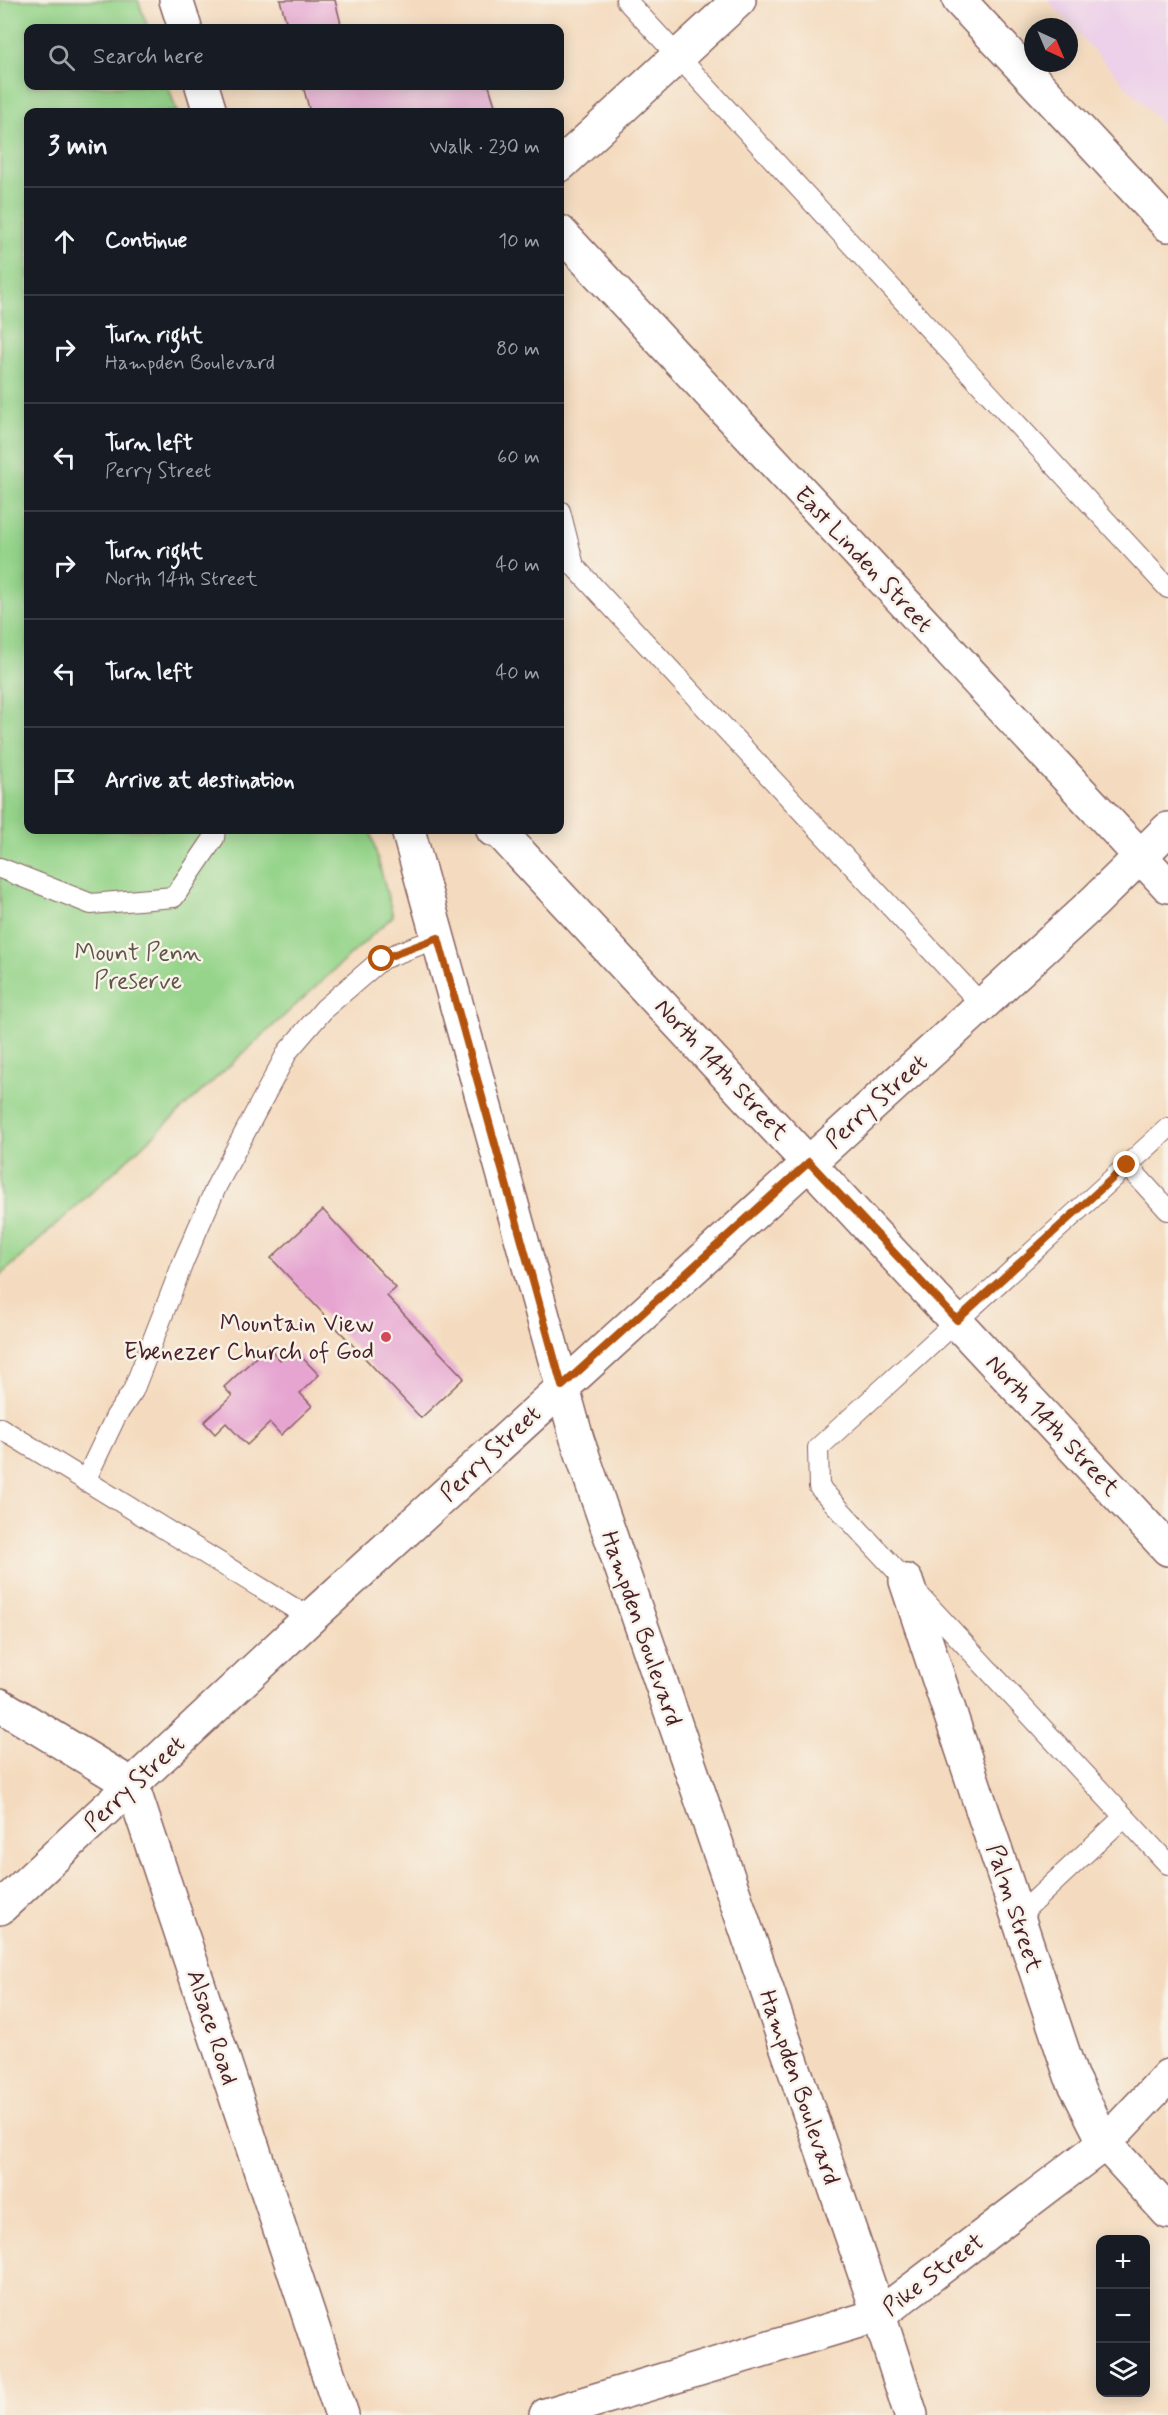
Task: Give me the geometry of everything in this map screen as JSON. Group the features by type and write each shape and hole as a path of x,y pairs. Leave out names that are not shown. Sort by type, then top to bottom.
{"street":[{"path":"176,0 184,24"},
{"path":"564,161 739,0"},
{"path":"958,0 1168,225"},
{"path":"203,90 209,108"},
{"name":"East Linden Street","path":"564,236 1168,886"},
{"name":"Perry Street","path":"0,1908 562,1386 1095,901 1168,829"},
{"name":"Hampden Boulevard","path":"409,834 577,1439 879,2315 911,2415"},
{"name":"North 14th Street","path":"502,834 1168,1549"},
{"name":"Palm Street","path":"906,1581 1071,2076 1105,2143 1168,2212"},
{"path":"0,1705 132,1785"},
{"name":"Alsace Road","path":"132,1785 342,2415"},
{"name":"Pike Street","path":"546,2415 879,2315 1105,2143 1168,2076"}],"lane":[{"path":"626,0 1168,588"},
{"path":"564,527 574,566 982,1005"},
{"path":"0,868 90,904 174,897 214,834"},
{"path":"85,1481 116,1416 133,1391 184,1260 217,1185 288,1051 325,1008 382,959 438,938"},
{"path":"1168,1128 818,1448 819,1487 1168,1864"},
{"path":"1127,1165 1168,1210"},
{"path":"0,1428 310,1618"},
{"path":"1018,1916 1124,1817"}],"shaded area":[{"path":"1047,0 1168,0 1168,131 1078,34 1078,18 1064,18"}],"green space":[{"name":"Mount Penn Preserve","path":"0,0 138,0 147,24 24,24 24,90 169,90 176,108 24,108 24,834 371,834 393,916 0,1276"}],"building":[{"path":"280,0 335,0 341,24 287,24"},
{"path":"304,90 490,90 496,108 309,108"},
{"name":"Mountain View Ebenezer Church of God","path":"323,1210 396,1288 387,1296 464,1378 421,1418 271,1258"},
{"path":"268,1346 280,1360 293,1348 319,1375 300,1393 312,1406 281,1435 270,1423 247,1445 226,1423 215,1434 204,1422 232,1396 224,1387"}],"place":[{"name":"Mountain View Ebenezer Church of God","path":"386,1337"}],"route":[{"path":"382,959 438,938 562,1386 809,1162 957,1320 1127,1165"}]}
